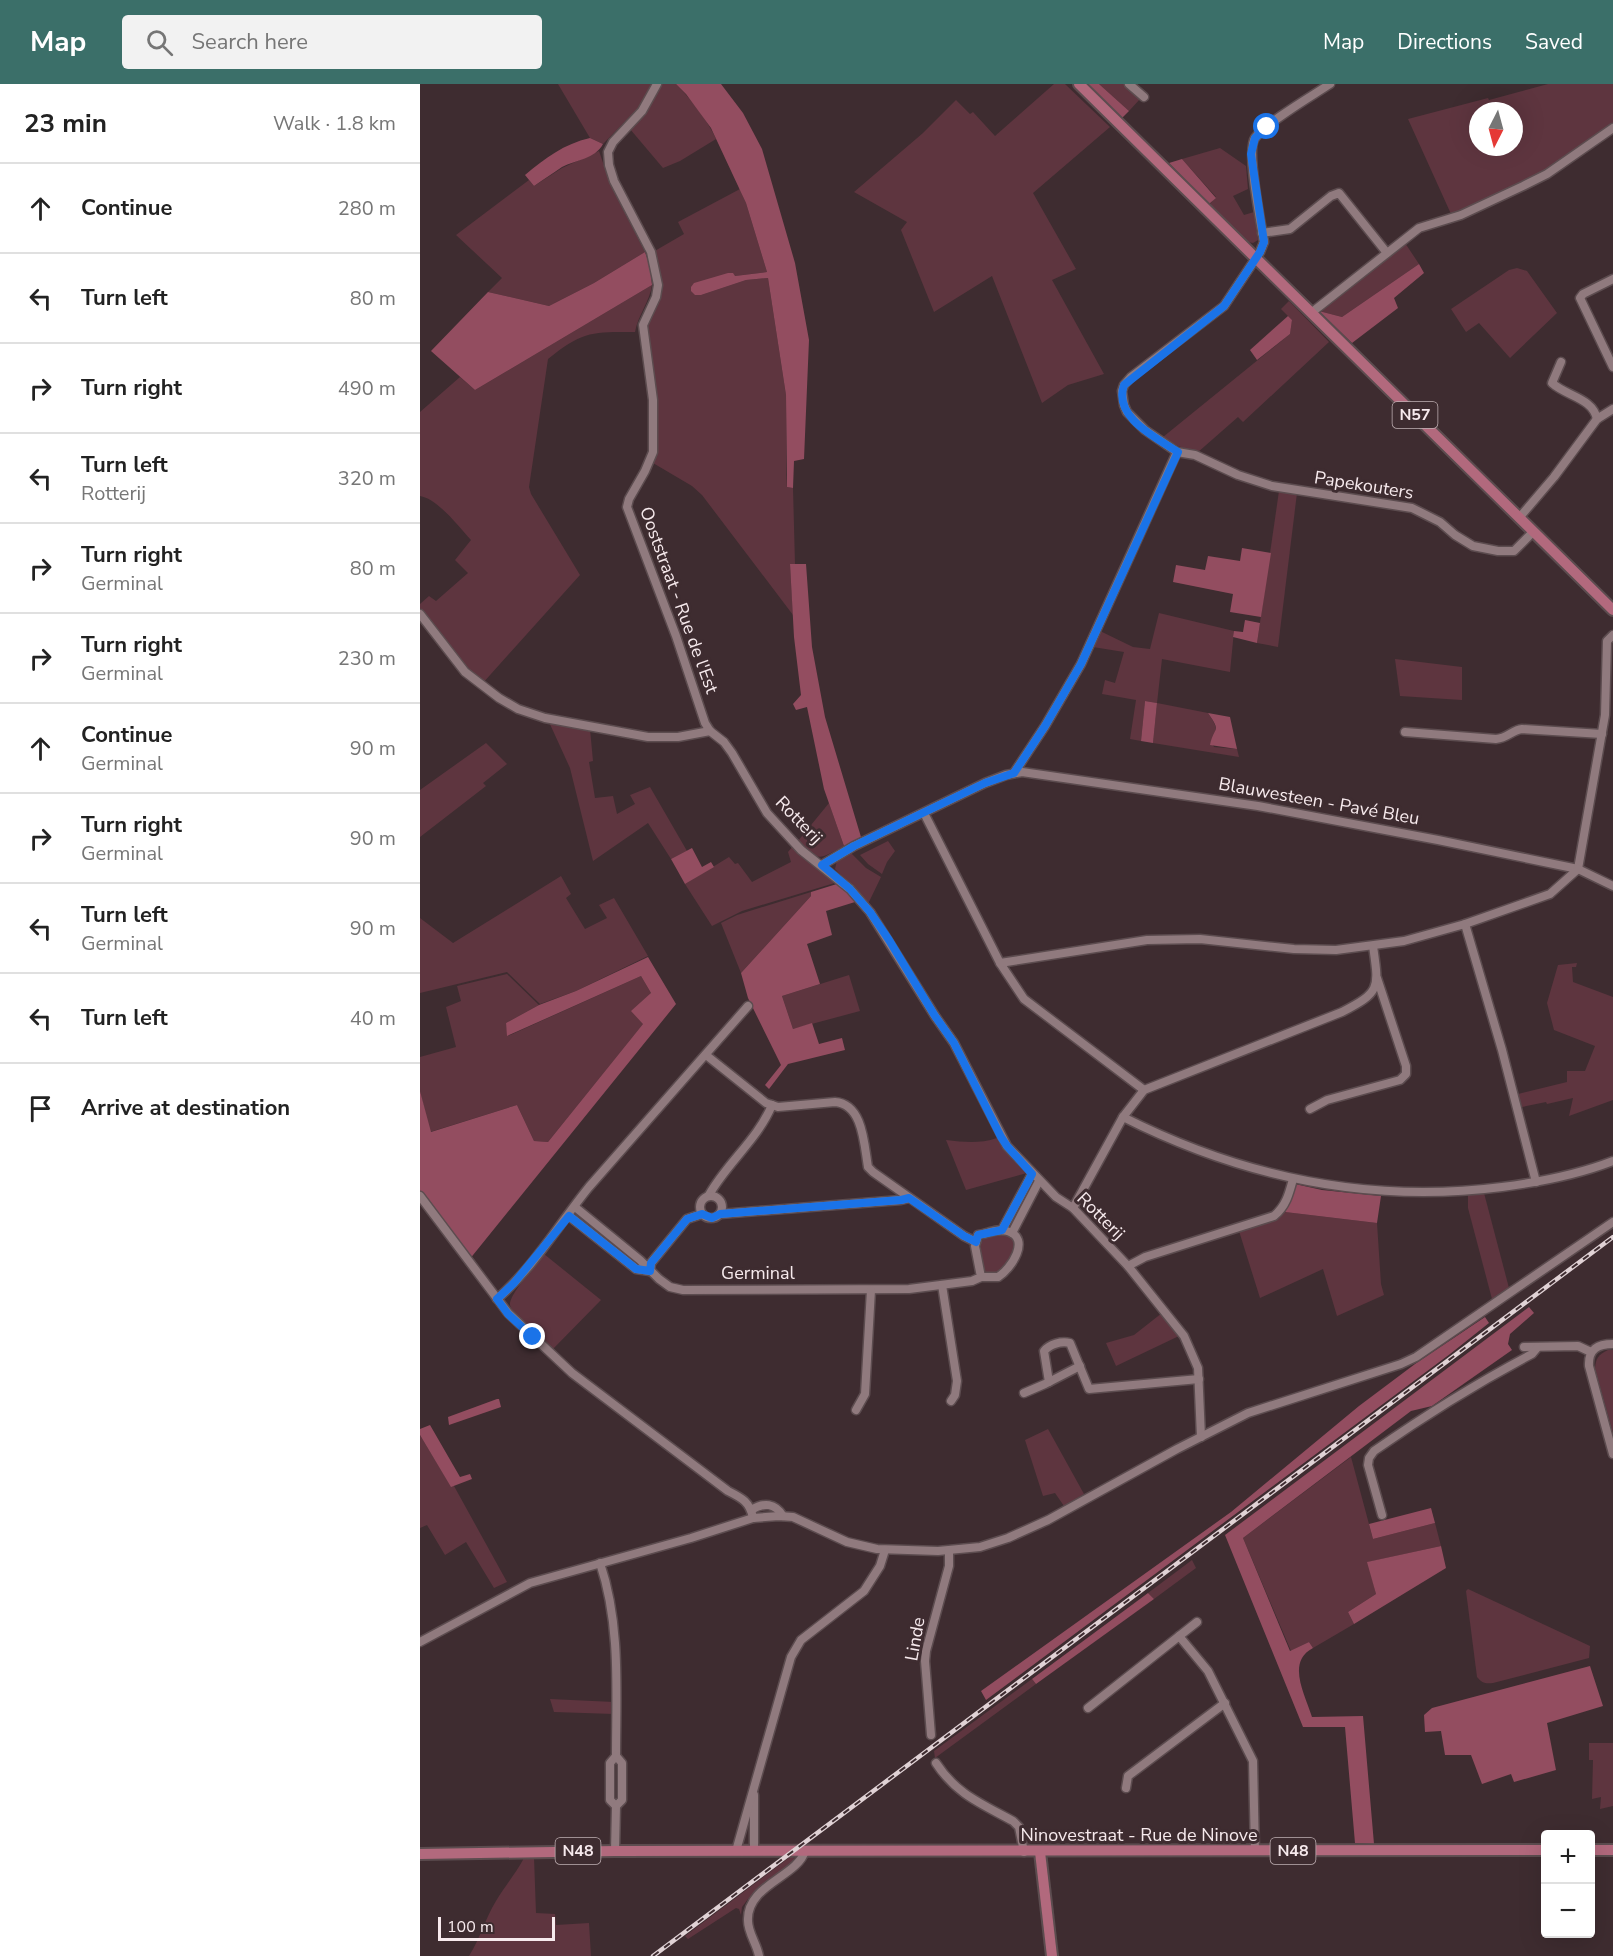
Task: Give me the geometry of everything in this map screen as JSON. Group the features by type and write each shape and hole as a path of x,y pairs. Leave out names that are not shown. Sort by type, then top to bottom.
{"main road":[{"name":"N57","path":"1078,84 1613,610"},
{"name":"Ninovestraat - Rue de Ninove","path":"805,1851 1541,1850"},
{"path":"1595,1850 1613,1850"},
{"name":"N48","path":"420,1854 805,1851"},
{"path":"1040,1852 1052,1956"}],"street":[{"name":"Ooststraat - Rue de l'Est","path":"657,84 642,111 613,142 608,152 614,182 651,252 658,285 656,297 643,325 653,400 653,452 627,507 676,636 705,723 710,731"},
{"path":"1129,84 1144,98"},
{"path":"822,865 854,846 985,783 1014,773 1045,726 1081,664 1178,452 1145,430 1132,418 1121,395 1124,385 1224,306 1256,259 1264,242 1251,154 1255,138 1267,127 1330,84"},
{"path":"1311,313 1419,228 1454,217 1547,174 1613,128"},
{"path":"1262,233 1290,228 1331,196 1339,193 1387,253"},
{"path":"1612,362 1581,305 1580,298 1583,294 1613,279"},
{"path":"1562,362 1552,383 1590,405 1597,419"},
{"path":"1519,518 1554,477 1597,419 1613,409"},
{"name":"Papekouters","path":"1178,452 1195,455 1238,475 1272,486 1412,508 1440,522 1473,546 1498,551 1514,551 1533,532"},
{"path":"420,614 465,672 499,698 518,709 545,718 648,737 678,737 710,731"},
{"path":"1000,963 1147,940 1200,939 1336,950 1373,946 1404,941 1465,924 1550,894 1578,869 1605,715 1607,641 1613,635"},
{"path":"1405,732 1496,739 1506,738 1518,729 1602,734"},
{"name":"Rotterij","path":"710,731 724,742 732,753 767,813 801,850 850,889 870,912 954,1043 1007,1146 1056,1197 1073,1208 1128,1266 1185,1336 1196,1360 1201,1437"},
{"name":"Blauwesteen - Pavé Bleu","path":"1014,773 1049,775 1258,806 1462,844 1578,869 1613,886"},
{"path":"924,813 1000,963 1024,999 1144,1090"},
{"path":"1465,924 1502,1050 1536,1182"},
{"path":"1310,1109 1327,1100 1400,1080 1406,1074 1406,1066 1377,978 1373,946"},
{"path":"1073,1208 1123,1117 1144,1090 1342,1012 1368,997 1375,988 1377,978"},
{"path":"497,1299 514,1283 569,1216 589,1187 748,1006"},
{"path":"706,1055 766,1103 778,1107 835,1102 848,1105 857,1116 868,1167 909,1198 976,1242"},
{"path":"702,1214 700,1204 702,1200 709,1196 718,1180 765,1122 772,1105"},
{"path":"1123,1117 1189,1148 1224,1160 1293,1179 1340,1187 1428,1193 1479,1190 1564,1177 1613,1161"},
{"path":"1002,1230 1032,1174"},
{"path":"1128,1266 1145,1257 1274,1216 1281,1211 1288,1199 1293,1179"},
{"path":"981,1277 976,1257 978,1235 1002,1230 1012,1233 1039,1181"},
{"path":"420,1196 508,1314 572,1373 728,1491 746,1500 752,1514"},
{"path":"709,1196 721,1201 720,1214"},
{"path":"650,1271 651,1263 687,1219 702,1214 712,1218 720,1214 909,1198"},
{"name":"Germinal","path":"575,1207 670,1287 683,1290 909,1289 972,1281 981,1277 998,1277 1015,1260 1018,1253 1017,1242 1012,1233"},
{"name":"Germinal","path":"569,1216 636,1269 650,1271"},
{"path":"420,1642 524,1586 752,1514 801,1520 847,1542 885,1550 949,1551 980,1547 1028,1530 1259,1408 1381,1371 1412,1359 1613,1222"},
{"path":"942,1285 957,1381 955,1395 951,1401"},
{"path":"856,1410 864,1394 871,1290"},
{"path":"1049,1382 1044,1356 1048,1347 1065,1342 1070,1343 1089,1389 1198,1379"},
{"path":"1613,1344 1600,1346 1588,1356 1588,1366 1613,1454"},
{"path":"1524,1347 1578,1346 1591,1352"},
{"path":"1382,1515 1368,1465 1369,1458 1374,1452 1433,1410 1532,1354 1537,1348"},
{"path":"1024,1393 1080,1366"},
{"path":"752,1514 759,1505 767,1504 780,1510 783,1516"},
{"path":"736,1851 791,1657 801,1640 864,1591 880,1566 885,1550"},
{"name":"Linde","path":"931,1736 926,1651 949,1566 949,1551"},
{"path":"600,1563 614,1629 616,1756 610,1763 610,1800 616,1806 615,1851"},
{"path":"1088,1708 1197,1622"},
{"path":"1179,1636 1208,1671 1253,1761 1255,1851"},
{"path":"1126,1788 1128,1776 1225,1703"},
{"path":"936,1763 946,1779 964,1794 1013,1821 1019,1827 1023,1852"},
{"path":"754,1792 754,1851"},
{"path":"741,1830 753,1830"},
{"path":"759,1956 748,1923 749,1908 758,1895 801,1860 805,1851"}],"shaded area":[{"path":"558,84 651,84 640,106 603,144 590,138"},
{"path":"660,84 676,84 698,110 716,139 680,161 663,168 630,129"},
{"path":"676,84 721,84 743,113 762,149 795,263 809,340 804,459 794,461 793,488 787,487 786,395 768,278 746,280 701,295 695,295 691,291 694,283 728,273 733,273 735,276 767,272 746,203 711,128"},
{"path":"1054,84 1065,84 1110,127 1033,193 1076,269 1052,280 1104,374 1068,385 1042,403 992,276 934,312 901,230 907,222 854,192 923,133 956,100 970,114 973,112 995,136"},
{"path":"1087,84 1099,84 1129,111 1122,118"},
{"path":"1099,84 1124,84 1140,99 1129,111"},
{"path":"1548,84 1613,84 1613,125 1555,167 1458,215 1451,214 1408,119 1469,103 1469,156 1523,156 1523,102 1473,102 1488,98 1489,100"},
{"path":"590,138 603,144 590,156 562,167 534,186 525,175 555,152"},
{"path":"1220,148 1246,166 1248,189 1233,196 1244,215 1254,212 1258,240 1253,243 1248,242 1210,204 1216,197 1182,159"},
{"path":"599,151 611,186 645,252 594,283 549,306 488,292 502,278 456,235 529,180 534,186 562,168"},
{"path":"1182,159 1216,198 1209,204 1169,163"},
{"path":"740,189 767,272 735,276 701,295 746,280 768,278 786,395 787,487 793,488 795,564 790,565 793,615 702,495 692,486 653,463 656,453 646,336 649,317 659,297 653,252 684,234 678,222"},
{"path":"1405,243 1419,264 1342,317 1319,311"},
{"path":"645,252 650,266 652,285 475,390 431,351 488,292 549,306 594,283"},
{"path":"1419,264 1424,273 1394,298 1398,308 1352,343 1319,311 1342,317"},
{"path":"1517,268 1527,271 1557,313 1510,358 1479,323 1466,332 1451,309 1509,270"},
{"path":"652,285 635,332 588,335 570,343 548,359 529,487 580,575 482,684 460,665 420,608 420,604 429,596 436,601 468,573 455,560 471,540 441,508 420,496 420,412 460,377 475,390"},
{"path":"1289,301 1329,342 1243,422 1238,417 1197,453 1163,437 1290,334 1292,320 1281,309"},
{"path":"1288,316 1292,320 1290,334 1257,360 1250,350"},
{"path":"1279,491 1297,493 1278,647 1257,643"},
{"path":"1242,548 1271,553 1261,617 1230,612 1233,594 1173,582 1176,565 1205,570 1208,556 1240,561"},
{"path":"790,564 806,564 812,647 825,717 861,837 844,846 824,789 807,707 796,710 793,704 801,695 794,637"},
{"path":"1159,613 1234,631 1230,672 1162,659 1157,703 1145,701 1141,741 1130,739 1136,700 1102,694 1105,680 1115,683 1124,652 1093,647 1100,631 1133,647 1150,649"},
{"path":"1245,620 1260,623 1257,643 1233,637 1234,631 1243,632"},
{"path":"1395,659 1462,667 1462,700 1400,696"},
{"path":"1145,701 1157,703 1153,743 1141,741"},
{"path":"1157,703 1208,713 1216,727 1211,741 1214,747 1237,749 1239,757 1153,743"},
{"path":"1208,713 1230,717 1237,749 1210,745 1216,727"},
{"path":"549,722 590,729 593,761 589,762 595,798 613,796 617,814 635,804 630,795 650,787 687,851 671,859 648,823 593,861 570,768"},
{"path":"486,743 507,764 483,783 486,786 420,837 420,790"},
{"path":"829,803 844,846 819,857 810,853 798,841"},
{"path":"888,841 895,851 882,874 860,855"},
{"path":"793,846 838,882 742,911 712,926 685,884 729,857 735,864 738,863 752,882 791,862 788,852"},
{"path":"692,848 702,867 711,862 714,867 685,884 671,859"},
{"path":"851,853 866,868 881,877 868,904 835,869 837,860"},
{"path":"561,876 571,894 566,898 585,929 607,918 599,905 614,898 648,956 576,991 540,1004 507,972 420,993 420,918 453,943"},
{"path":"840,883 855,902 826,911 832,935 807,944 820,984 782,996 793,1029 812,1023 819,1044 842,1038 845,1050 788,1064 769,1089 765,1085 781,1065 748,998 741,973 811,896 811,892"},
{"path":"811,892 811,896 741,973 721,923 737,915"},
{"path":"648,957 676,1004 469,1260 450,1230 420,1191 420,1091 431,1132 517,1105 534,1141 548,1142 643,1024 631,1011 651,993 641,976 507,1036 506,1023 539,1005 576,991"},
{"path":"1577,963 1576,967 1572,967 1573,982 1613,997 1613,1100 1569,1116 1573,1098 1522,1107 1518,1094 1567,1082 1567,1071 1585,1071 1595,1046 1554,1030 1547,1003 1558,965"},
{"path":"507,974 539,1005 506,1023 508,1036 641,976 651,993 644,1023 548,1142 534,1141 517,1105 430,1132 420,1091 420,1057 456,1047 446,1007 461,1001 457,986"},
{"path":"849,975 860,1011 793,1029 782,996"},
{"path":"997,1138 1013,1160 1027,1173 966,1190 946,1140 978,1142"},
{"path":"1295,1184 1322,1190 1381,1196 1377,1223 1285,1212"},
{"path":"1484,1193 1509,1288 1492,1299 1468,1208 1468,1195"},
{"path":"1285,1212 1377,1223 1381,1284 1384,1295 1337,1316 1323,1269 1260,1298 1239,1231 1279,1218"},
{"path":"1003,1233 1013,1239 1011,1258 999,1271 986,1272 983,1268 980,1243 985,1237"},
{"path":"544,1254 601,1300 552,1350 522,1322 510,1305 518,1287"},
{"path":"1529,1307 1534,1313 1510,1334 1508,1344 1512,1350 1432,1406 1411,1411 1243,1538 1290,1651 1309,1642 1313,1648 1300,1661 1299,1670 1302,1689 1312,1717 1363,1716 1374,1844 1355,1843 1345,1727 1303,1727 1225,1535"},
{"path":"1162,1313 1179,1336 1116,1366 1106,1343 1134,1335"},
{"path":"1485,1317 1489,1323 1450,1354 986,1700 981,1691 1231,1512 1359,1406 1415,1364"},
{"path":"1608,1350 1613,1350 1613,1433 1595,1368 1598,1357"},
{"path":"497,1399 501,1407 449,1425 448,1417"},
{"path":"430,1425 460,1477 470,1474 472,1479 451,1487 420,1435 420,1429"},
{"path":"1048,1429 1084,1494 1064,1506 1055,1493 1043,1496 1025,1440"},
{"path":"420,1435 451,1486 454,1486 507,1582 494,1588 466,1542 445,1555 427,1525 420,1528"},
{"path":"1351,1457 1373,1539 1435,1523 1441,1546 1368,1562 1376,1594 1348,1612 1354,1624 1313,1648 1309,1642 1291,1651 1243,1538"},
{"path":"1431,1508 1435,1523 1373,1539 1369,1524"},
{"path":"1441,1546 1446,1568 1354,1624 1348,1612 1376,1594 1367,1562"},
{"path":"1192,1560 1196,1568 1154,1599 1148,1593"},
{"path":"1468,1589 1590,1646 1589,1658 1493,1683 1482,1682 1477,1677 1466,1591"},
{"path":"1148,1593 1154,1599 1036,1684 1032,1679"},
{"path":"1590,1666 1603,1706 1547,1723 1556,1770 1514,1782 1511,1774 1482,1784 1471,1755 1445,1755 1441,1731 1425,1732 1424,1715 1432,1708"},
{"path":"1032,1679 1036,1684 935,1758 934,1751"},
{"path":"550,1699 614,1702 614,1714 554,1712"},
{"path":"1589,1743 1613,1743 1613,1806 1600,1809 1601,1797 1592,1799 1593,1760 1589,1760"},
{"path":"791,1856 795,1859 748,1899 742,1907 741,1915 739,1909 736,1908 688,1939 685,1936"},
{"path":"534,1857 536,1913 555,1914 556,1925 589,1923 591,1956 469,1956 499,1895 524,1858"}],"railway":[{"path":"653,1956 1613,1237"}],"route":[{"path":"533,1337 508,1314 497,1299 514,1283 569,1216 636,1269 650,1271 651,1263 687,1219 702,1214 712,1218 720,1214 828,1207 909,1198 976,1242 978,1235 1002,1230 1032,1174 1001,1137 954,1043 870,912 850,889 822,865 854,846 985,783 1014,773 1045,726 1081,664 1178,452 1145,430 1127,412 1121,395 1124,385 1131,377 1224,306 1260,252 1264,242 1251,154 1255,138 1267,127"}]}
